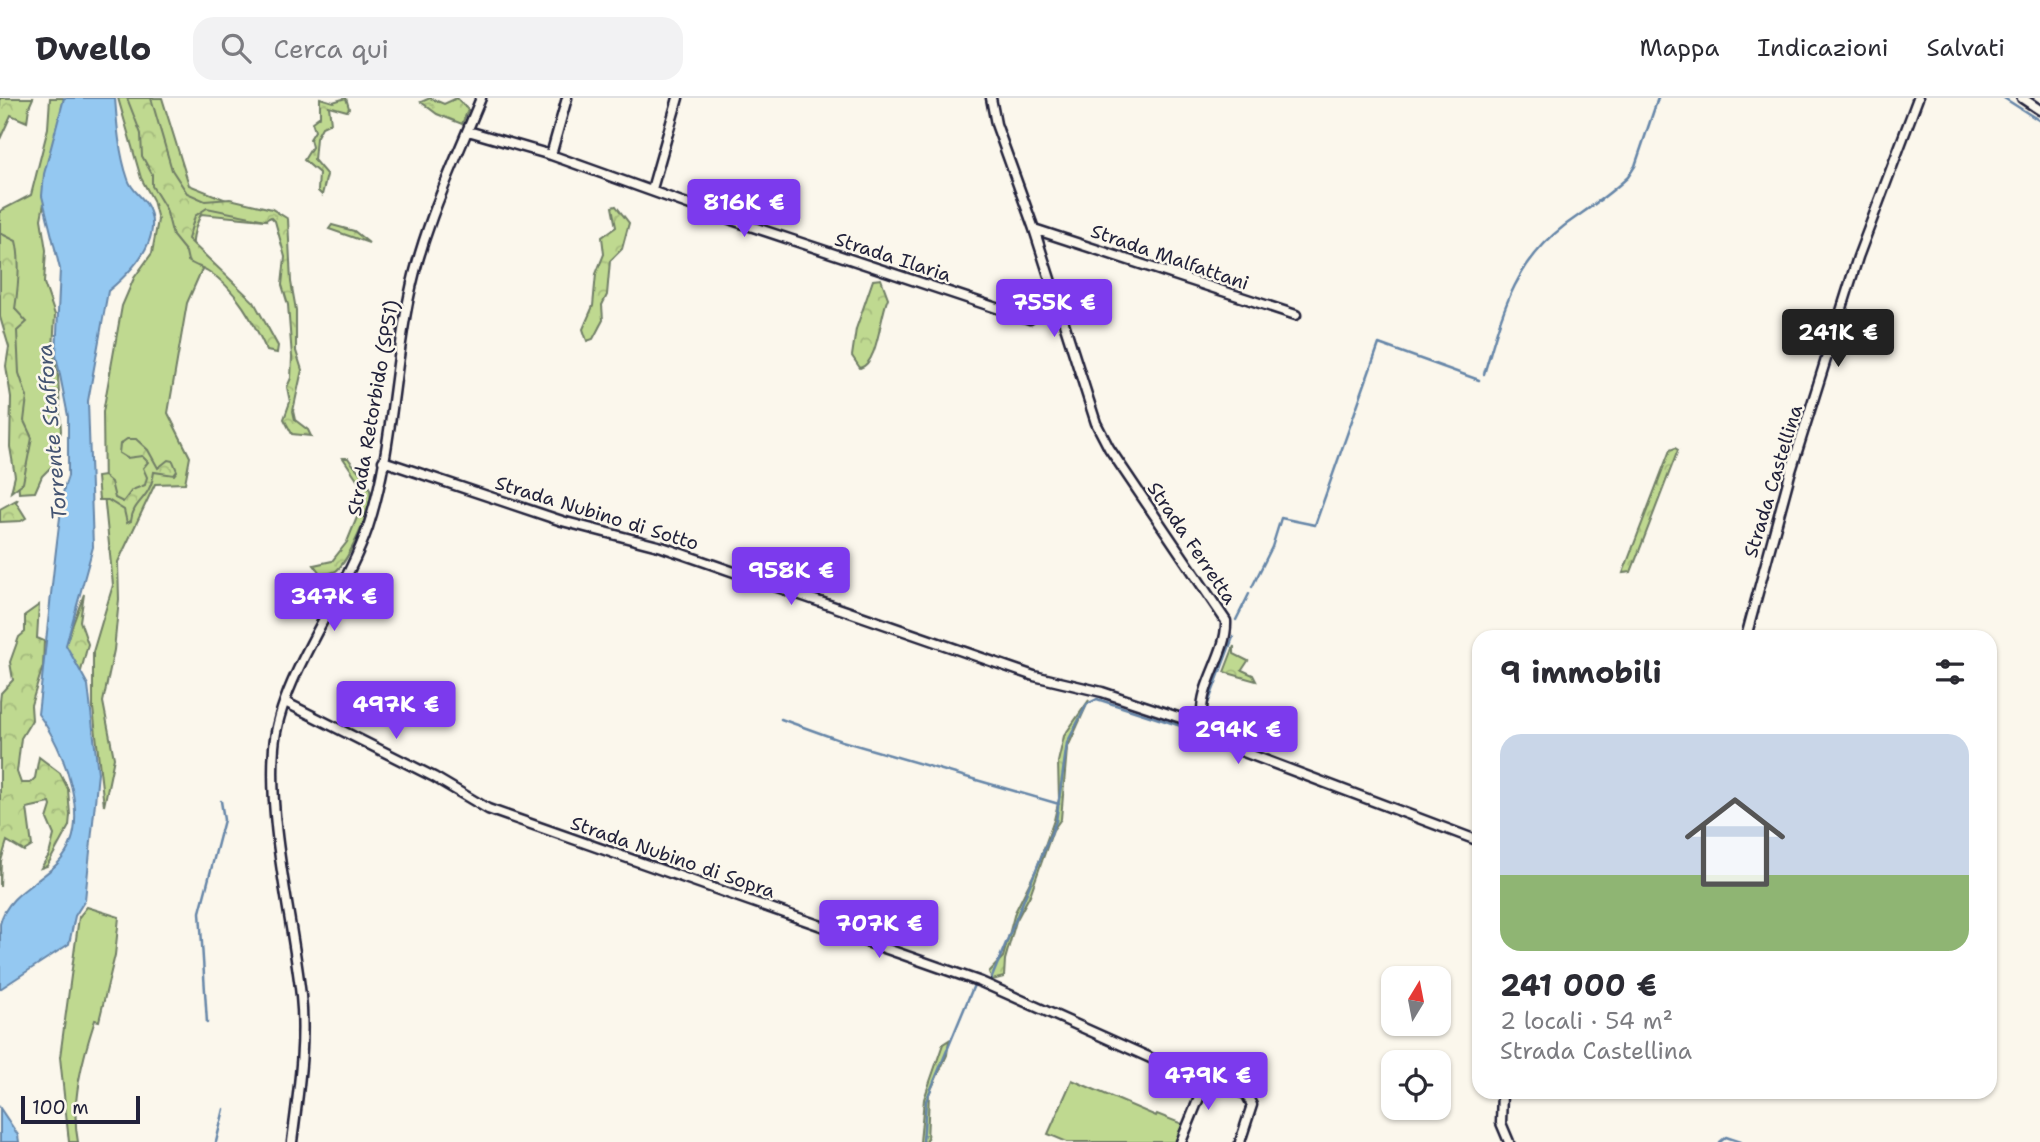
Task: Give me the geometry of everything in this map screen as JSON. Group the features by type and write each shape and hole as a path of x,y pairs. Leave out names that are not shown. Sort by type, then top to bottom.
{"street":[{"name":"Strada Retorbido (SP51)","path":"292,1142 302,1044 301,998 273,771 276,735 285,702 367,529 383,461 401,336 420,248 481,98"},
{"path":"551,155 567,98"},
{"path":"652,189 678,98"},
{"name":"Strada Ferretta","path":"991,98 996,124 1034,229 1096,423 1109,448 1226,621 1227,636 1201,702 1201,720"},
{"name":"Strada Castellina","path":"1748,630 1790,474 1857,257 1918,98"},
{"path":"2022,98 2040,110"},
{"name":"Strada Ilaria","path":"468,131 551,155 652,189 732,220 1030,319"},
{"name":"Strada Malfattani","path":"1034,229 1296,315"},
{"name":"Strada Nubino di Sotto","path":"383,461 562,521 662,547 1034,676 1102,692 1193,722 1201,720"},
{"name":"Strada Nubino di Sopra","path":"285,702 423,771 488,809 944,968 1202,1080 1246,1094 1252,1100 1240,1142"},
{"path":"1201,720 1206,732 1217,742 1472,838"},
{"path":"1181,1142 1203,1088 1202,1080"},
{"path":"1502,1099 1501,1123 1509,1142"}],"green space":[{"path":"0,98 33,98 27,122 11,115 0,139"},
{"path":"50,98 64,98 41,219 46,250 44,283 55,315 53,349 58,376 61,431 53,465 42,476 35,492 19,493 9,324 0,316 0,211 31,195 48,128"},
{"path":"118,98 162,98 189,185 254,211 265,220 201,214 195,229 193,248 202,269 187,303 168,413 190,457 185,483 155,484 118,562 119,599 114,650 103,702 114,758 104,806 93,708 93,652 113,585 104,494 103,412 122,306 134,278 152,253 158,220 153,200 141,178"},
{"path":"127,98 151,98 172,170 187,193 205,201 230,199 272,209 288,219 291,282 296,310 296,351 302,370 293,411 295,420 308,430 311,436 292,434 284,419 290,402 287,387 291,378 292,357 288,305 282,285 285,257 275,221 271,217 265,220 207,208 195,216 188,239 254,302 278,346 277,353 267,351 236,296 218,278 188,261 186,252 173,236 166,209 152,186 152,174 142,156 141,134"},
{"path":"320,98 333,102 346,98 349,108 347,111 329,106 331,123 322,127 316,138 314,160 327,175 322,195 318,191 319,173 304,160 312,147 310,139 315,131 312,122 320,116"},
{"path":"430,98 444,104 457,98 468,110 462,124 437,114 421,102"},
{"path":"616,206 629,223 622,249 610,261 607,295 602,305 603,320 593,339 587,341 583,329 593,306 596,274 604,254 602,237 616,227 612,207"},
{"path":"332,225 354,231 369,243 329,229"},
{"path":"0,233 16,241 18,249 15,309 27,322 17,331 19,373 27,397 24,421 32,438 23,483 11,492 15,476 10,447 11,397 6,366 9,347 0,317"},
{"path":"881,279 888,298 875,349 866,365 860,368 852,356 856,329 873,280"},
{"path":"127,439 136,439 148,450 158,468 168,460 173,461 177,471 174,475 154,472 149,489 132,514 131,521 127,523 124,510 108,500 99,500 97,477 104,476 111,482 115,498 123,502 132,490 145,485 147,477 143,468 148,462 142,456 127,458 119,453 120,444"},
{"path":"1670,450 1678,450 1631,572 1623,573"},
{"path":"343,458 348,458 368,485 368,508 359,533 341,566 328,574 320,573 314,565 332,561 347,542 362,505 361,485"},
{"path":"18,499 16,502 26,518 21,521 0,522 0,509"},
{"path":"84,594 80,621 88,644 80,675 63,651"},
{"path":"39,605 37,638 44,641 43,666 31,705 32,720 21,738 17,772 21,783 30,783 35,778 39,757 60,773 68,789 69,826 47,866 41,868 49,855 54,835 47,819 51,806 50,803 27,808 32,846 24,851 7,841 1,861 0,887 1,693 13,680 10,662 19,637 25,632 25,615"},
{"path":"1234,646 1234,654 1248,661 1242,670 1253,675 1256,681 1224,672"},
{"path":"1089,700 1067,749 1061,819 1053,830 1030,895 1016,921 1005,960 1004,977 992,980 989,972 1003,957 1015,912 1036,870 1054,820 1059,799 1058,762 1064,736"},
{"path":"87,907 119,917 115,955 99,1021 95,1020 79,1080 76,1112 78,1142 69,1142 60,1057 79,917"},
{"path":"949,1040 947,1055 929,1094 927,1142 920,1142 924,1099 943,1044"},
{"path":"1072,1080 1156,1116 1157,1114 1185,1125 1179,1142 1067,1142 1048,1134"}],"water":[{"path":"64,98 115,98 125,169 129,183 147,205 152,230 143,253 108,291 88,401 93,547 66,645 88,685 98,773 85,900 75,916 69,944 0,989 0,924 4,914 16,897 58,863 69,847 74,829 75,809 66,766 38,714 60,516 68,476 68,416 56,355 60,269 42,196 44,174"},
{"path":"0,1108 18,1135 19,1142 0,1142"}],"waterway":[{"path":"1484,374 1511,293 1521,275 1546,241 1628,177 1635,166 1658,98"},
{"path":"2004,98 2040,121"},
{"path":"1252,587 1272,547 1281,518 1315,525 1379,344 1479,380"},
{"path":"1236,620 1249,594"},
{"path":"1206,718 1207,706 1233,637"},
{"path":"990,982 1056,821 1067,743 1087,704 1097,699 1184,727 1198,728"},
{"path":"781,719 842,741 1059,804"},
{"path":"207,1023 200,912 224,820 221,801"},
{"path":"923,1142 926,1101 974,985"},
{"path":"216,1142 224,1109"},
{"path":"1720,1142 1726,1137 1741,1142"}],"water label":[{"name":"Torrente Staffora","path":"52,432"}]}
